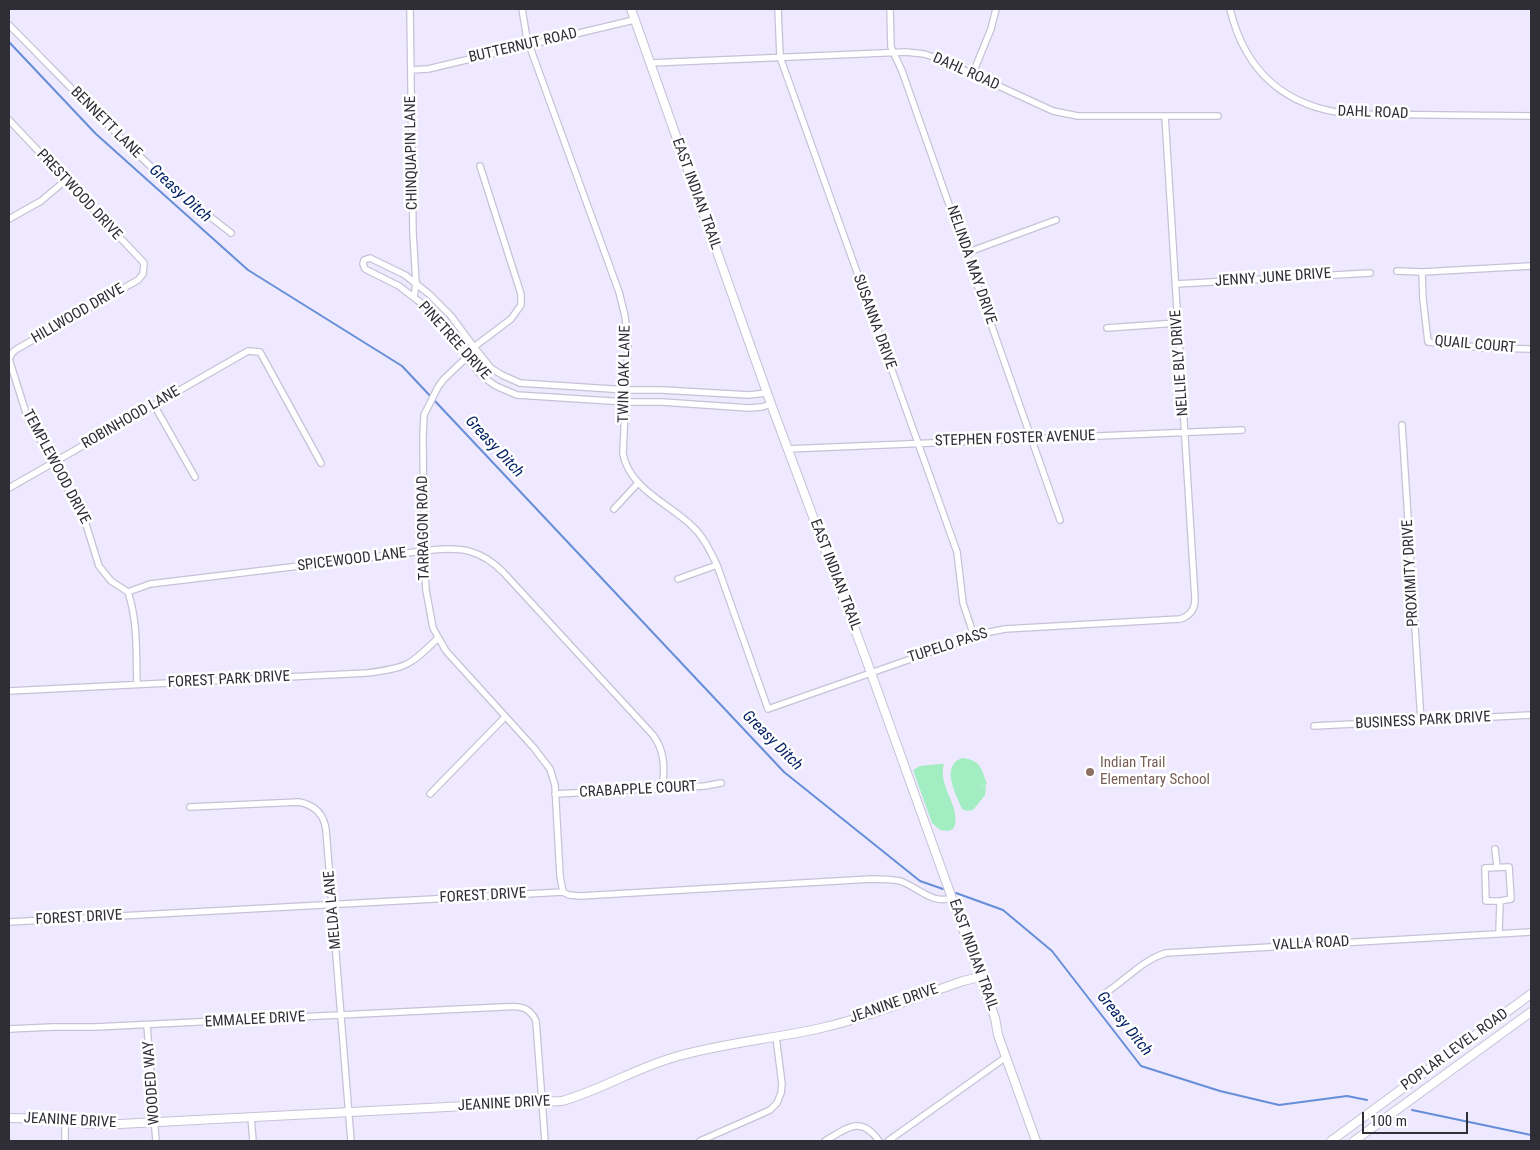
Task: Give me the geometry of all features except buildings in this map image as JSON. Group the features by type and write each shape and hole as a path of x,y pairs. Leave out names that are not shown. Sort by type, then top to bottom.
{"main road":[{"name":"EAST INDIAN TRAIL","path":"631,9 787,449 871,672 995,1018 998,1035 1036,1141"},
{"name":"JEANINE DRIVE","path":"9,1118 90,1124 562,1100 578,1096 641,1068 677,1056 840,1023 962,981 980,977"},
{"name":"POPLAR LEVEL ROAD","path":"1331,1141 1531,994"},
{"name":"POPLAR LEVEL ROAD","path":"1354,1141 1531,1012"}],"street":[{"name":"CHINQUAPIN LANE","path":"410,9 413,233 416,283 414,297"},
{"name":"TWIN OAK LANE","path":"522,9 530,44 619,292 628,335 627,402 623,454 627,468 638,483 692,526 709,549 717,565 768,709"},
{"name":"SUSANNA DRIVE","path":"778,9 780,57 956,552 963,603 974,636"},
{"name":"NELINDA MAY DRIVE","path":"890,9 891,43 894,53 902,71 1060,520"},
{"path":"972,74 991,30 996,9"},
{"name":"DAHL ROAD","path":"1230,9 1242,44 1260,70 1281,91 1295,100 1322,110 1351,114 1531,116"},
{"name":"BUTTERNUT ROAD","path":"411,70 428,69 634,20"},
{"name":"BENNETT LANE","path":"9,26 151,167 231,234"},
{"name":"DAHL ROAD","path":"650,63 906,52 924,54 940,59 1038,105 1062,114 1078,116 1218,116"},
{"name":"NELLIE BLY DRIVE","path":"1165,116 1195,600 1193,610"},
{"name":"PRESTWOOD DRIVE","path":"9,120 144,263 144,271"},
{"name":"TARRAGON ROAD","path":"480,166 521,294 521,305 511,319 474,347 438,387 424,415 424,552 428,603 432,628 446,651 547,764 552,773 560,876 563,892"},
{"path":"9,219 41,201 66,180"},
{"path":"966,253 1056,220"},
{"name":"PINETREE DRIVE","path":"767,393 750,396 520,383 491,368 441,305 416,283 380,262 370,258 364,260 363,264 366,269 399,286 427,308 442,324 466,358 483,377 496,386 517,395 749,408 771,404"},
{"path":"1398,271 1422,272 1531,266"},
{"name":"HILLWOOD DRIVE","path":"11,356 17,349 138,280 142,277 144,271"},
{"name":"QUAIL COURT","path":"1422,272 1428,342 1486,348 1531,349"},
{"name":"JENNY JUNE DRIVE","path":"1176,284 1370,273"},
{"path":"1107,328 1178,323"},
{"name":"ROBINHOOD LANE","path":"9,488 248,351 260,352 321,463"},
{"name":"TEMPLEWOOD DRIVE","path":"11,356 10,361 27,416 84,518 102,571 110,581 128,592"},
{"path":"154,405 195,477"},
{"name":"PROXIMITY DRIVE","path":"1402,425 1421,721"},
{"name":"STEPHEN FOSTER AVENUE","path":"787,449 1242,430"},
{"path":"614,509 638,483"},
{"name":"SPICEWOOD LANE","path":"128,592 150,584 452,548 468,550 490,560 503,572 653,735 663,755 662,788"},
{"path":"678,579 717,565"},
{"path":"128,592 134,609 137,684"},
{"name":"TUPELO PASS","path":"768,709 974,636 1005,629 1180,619 1186,617 1193,610"},
{"name":"FOREST PARK DRIVE","path":"9,691 367,673 390,670 411,663 438,638"},
{"name":"BUSINESS PARK DRIVE","path":"1314,726 1531,715"},
{"path":"430,794 505,717"},
{"name":"CRABAPPLE COURT","path":"555,794 705,786 721,783"},
{"name":"MELDA LANE","path":"190,807 299,802 313,806 322,817 325,824 351,1141"},
{"path":"1495,849 1497,867"},
{"path":"1497,867 1510,867 1511,899 1486,902 1485,868 1497,867"},
{"name":"FOREST DRIVE","path":"9,922 563,892 569,895 580,896 887,879 902,882 935,899 945,900 952,898"},
{"path":"1499,933 1500,901"},
{"name":"VALLA ROAD","path":"1104,994 1134,971 1157,956 1166,953 1531,932"},
{"name":"EMMALEE DRIVE","path":"9,1029 148,1025 524,1007 531,1012 536,1021 546,1141"},
{"name":"WOODED WAY","path":"148,1025 156,1141"},
{"path":"700,1141 770,1110 777,1103 782,1084 776,1037"},
{"path":"888,1141 1006,1057"},
{"path":"251,1117 253,1141"},
{"path":"65,1121 65,1141"},
{"path":"825,1141 856,1125 870,1130 879,1141"}],"green space":[{"path":"962,758 977,763 987,784 977,788 986,785 985,795 973,810 967,811 962,809 951,774 955,762"},
{"path":"944,764 944,780 953,804 956,820 954,828 949,831 940,830 932,823 913,770 920,766"}],"waterway":[{"name":"Greasy Ditch","path":"9,42 96,134 248,270 402,366 784,772 920,881 943,889"},
{"name":"Greasy Ditch","path":"956,893 1003,910 1052,951 1141,1066 1220,1091 1279,1105 1347,1096 1367,1100"},
{"name":"Greasy Ditch","path":"1412,1110 1531,1135"}],"place":[{"name":"Indian Trail Elementary School","path":"1090,772"}]}
